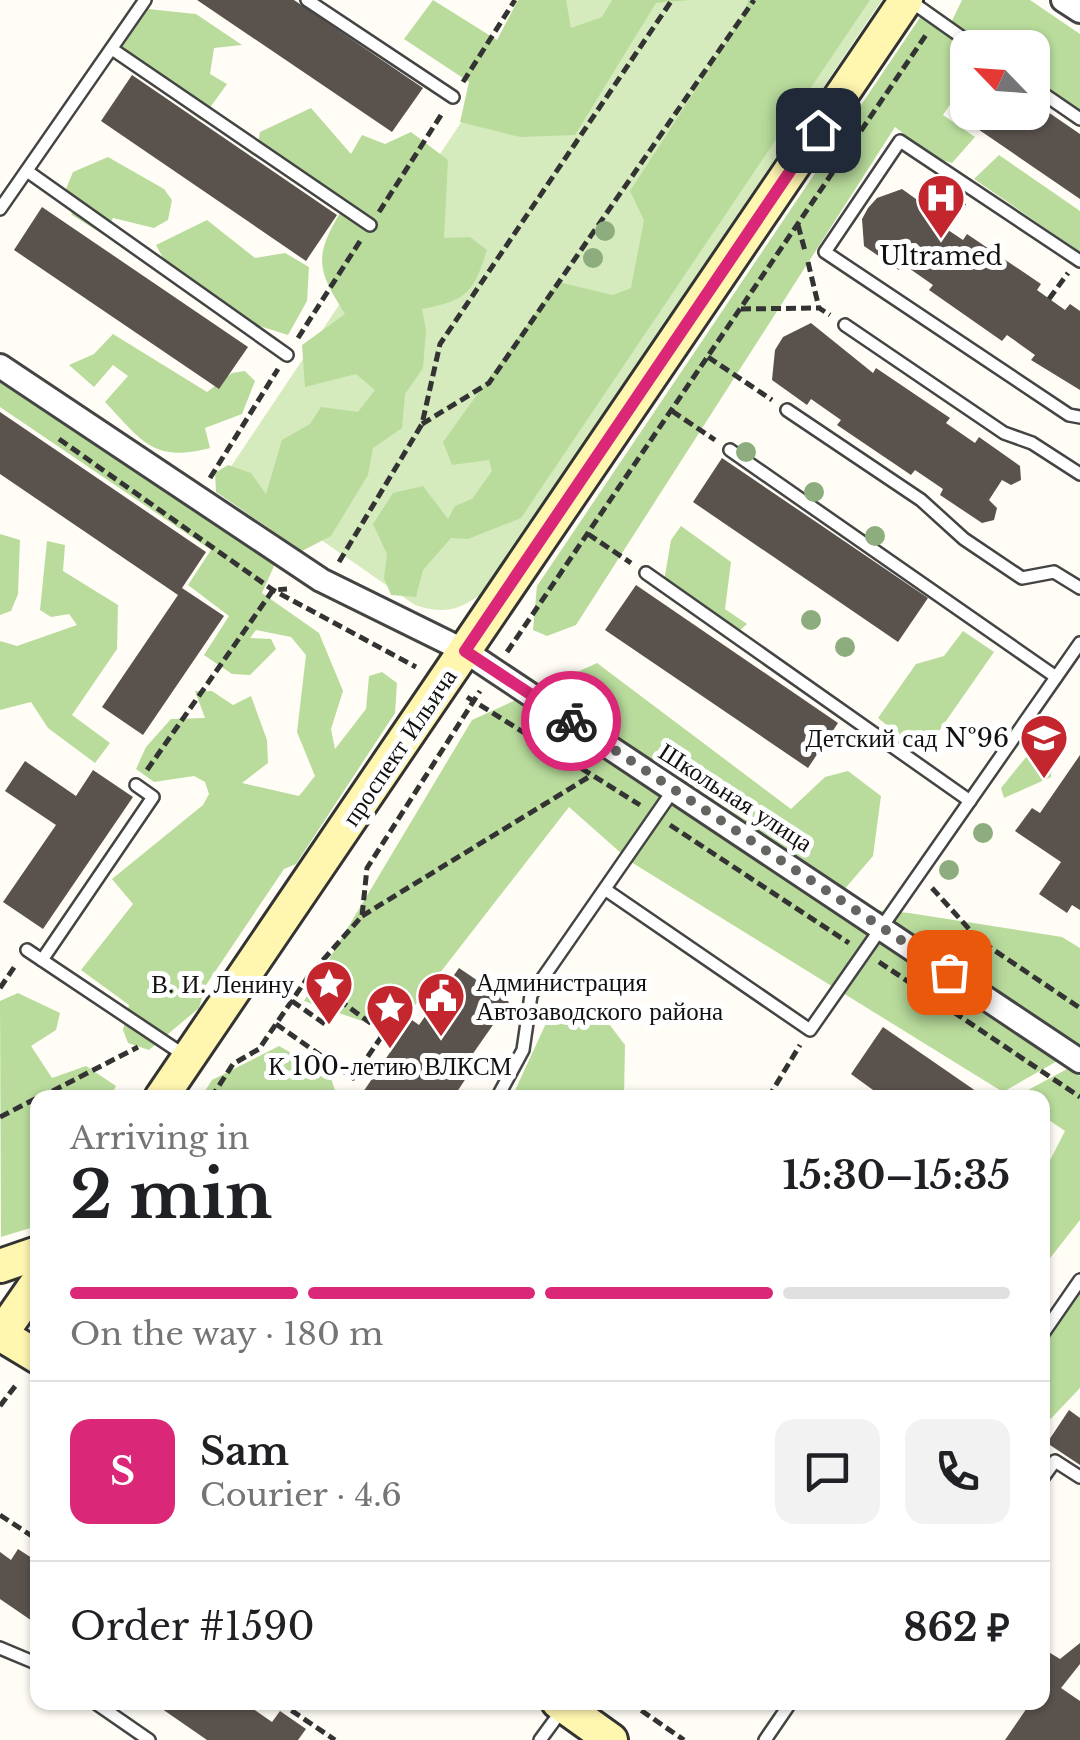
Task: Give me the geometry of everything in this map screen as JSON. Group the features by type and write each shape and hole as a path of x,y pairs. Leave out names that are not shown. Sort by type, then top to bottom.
{"street":[{"name":"проспект Ильича","path":"166,1090 908,0"},
{"path":"1064,0 1080,11"},
{"name":"Школьная улица","path":"0,366 196,500 322,580 465,651 1080,1061"},
{"path":"0,1266 30,1256"},
{"path":"30,1292 0,1335 30,1352"},
{"path":"569,1710 611,1740"}],"lane":[{"path":"0,209 144,0"},
{"path":"307,0 452,97"},
{"path":"908,0 951,30"},
{"path":"112,48 370,225"},
{"path":"1050,98 1080,119"},
{"path":"1078,260 900,141 825,252 1069,415 1080,418"},
{"path":"27,171 287,355"},
{"path":"841,322 1004,433 1032,443 1080,474"},
{"path":"782,407 921,500 964,539 1022,578 1054,572 1080,588"},
{"path":"730,450 1056,677"},
{"path":"646,573 970,801"},
{"path":"606,890 810,1030 1080,644"},
{"path":"42,960 153,797 136,785"},
{"path":"501,1090 524,1050 530,995 674,789"},
{"path":"26,950 188,1057"},
{"path":"1050,1323 1080,1280"},
{"path":"1050,1466 1054,1460 1080,1477"},
{"path":"0,1648 30,1661"},
{"path":"106,1710 149,1740"},
{"path":"540,1740 558,1710"},
{"path":"765,1740 786,1710"}],"path":[{"path":"196,500 515,0"},
{"path":"332,573 422,424 440,344 672,0"},
{"path":"422,424 489,382 754,0"},
{"path":"505,654 936,20"},
{"path":"947,229 973,190"},
{"path":"1050,299 1078,260"},
{"path":"740,309 819,308 841,322"},
{"path":"708,357 782,407"},
{"path":"672,411 730,450"},
{"path":"48,431 273,590 428,673"},
{"path":"588,534 646,573"},
{"path":"136,785 273,590 291,588"},
{"path":"362,916 367,868 482,687"},
{"path":"460,692 655,815 1080,1098"},
{"path":"216,1090 233,1064 259,1049 308,978 362,916 592,774"},
{"path":"922,869 938,899 979,940 1080,1008"},
{"path":"0,988 26,950"},
{"path":"276,1024 353,1078 364,1063 384,1033 308,978"},
{"path":"292,1001 329,1028"},
{"path":"773,1090 810,1030"},
{"path":"54,1090 156,1038"},
{"path":"0,1117 30,1102"},
{"path":"0,1406 16,1386"},
{"path":"0,1514 30,1535"},
{"path":"291,1710 335,1740"},
{"path":"641,1710 684,1740"}],"green space":[{"path":"433,0 497,40 518,0 566,0 571,28 602,17 612,0 689,0 656,3 575,135 520,137 460,122 469,82 404,39"},
{"path":"543,0 882,0 483,593 451,609 434,610 415,605 226,474"},
{"path":"748,0 870,0 521,518 468,539 451,538 423,570 416,597 391,595 384,578 387,554 373,524 393,493 423,486 448,519 455,506 472,499 492,471 489,460 452,465 443,442 558,282 613,295 631,288 644,220 630,191 745,13"},
{"path":"962,0 1030,0 1080,34 1080,126 1050,105 1050,30 950,30 950,105 943,115 950,120 950,130 965,130 975,137 952,163 934,158 895,127 576,625 547,636 533,630 537,586 921,16 947,31"},
{"path":"148,9 196,14 242,45 214,48 210,74 227,84 201,120 113,57"},
{"path":"311,108 351,154 362,135 385,144 411,132 448,160 444,238 470,237 487,250 466,293 422,309 426,330 423,368 405,394 402,428 373,448 368,475 331,536 302,551 216,492 215,473 228,465 251,473 266,494 282,440 310,424 321,407 358,412 375,390 356,374 305,387 302,345 345,314 322,264 326,242 340,213 256,153 260,132"},
{"path":"999,155 1080,211 1080,252 974,179"},
{"path":"108,157 164,189 172,200 168,220 154,228 113,218 104,235 72,215 66,189 73,172"},
{"path":"207,220 255,258 285,253 309,267 307,301 288,335 216,312 178,286 156,245"},
{"path":"113,334 207,392 232,373 245,371 255,381 242,414 205,428 210,448 175,453 150,445 105,402 128,376 113,365 94,387 69,365 94,354"},
{"path":"0,368 279,555 262,593 319,633 343,691 331,729 335,749 366,709 369,676 382,672 397,683 395,713 296,864 284,869 206,985 199,1008 149,1050 128,1043 123,1030 129,1005 81,970 133,904 112,879 203,805 209,794 205,782 194,776 154,782 136,769 146,747 171,719 205,718 195,691 212,691 233,705 251,696 267,740 268,763 242,783 299,796 315,776 297,732 306,655 291,637 256,630 250,638 271,639 276,649 250,675 232,674 204,655 229,616 188,585 211,550 0,407"},
{"path":"681,526 731,562 725,609 747,624 731,638 662,593 671,540"},
{"path":"0,534 20,540 18,594 11,611 0,615"},
{"path":"47,541 65,545 63,571 118,605 117,649 72,715 110,743 95,763 48,728 31,702 0,710 0,641 17,646 77,625 69,614 51,617 40,610"},
{"path":"963,631 994,652 923,754 878,718 916,664 944,656"},
{"path":"597,663 791,809 825,777 848,771 881,796 873,856 830,906 909,913 1062,937 1080,948 1080,1048 1006,1090 1000,1090 631,862 569,807 394,1032 304,1001 472,720"},
{"path":"1036,745 1052,755 1051,777 1004,798 1001,788"},
{"path":"18,993 60,1013 56,1030 31,1046 52,1078 86,1066 116,1086 114,1090 30,1090 30,1228 1,1237 0,1001"},
{"path":"548,1019 609,1024 625,1045 624,1090 515,1090"},
{"path":"279,1046 330,1075 335,1090 206,1090 212,1080"},
{"path":"1069,1068 1080,1076 1080,1220 1050,1258 1050,1160 1065,1131 1050,1121 1050,1090 1028,1090"},
{"path":"1080,1278 1080,1388 1050,1420 1050,1329"}],"building":[{"path":"197,0 294,0 423,88 392,132"},
{"path":"132,75 337,215 306,261 101,121"},
{"path":"1050,113 1080,134 1080,199 979,130 1050,130"},
{"path":"902,189 937,214 933,220 963,240 967,234 1041,284 1037,290 1065,310 1070,304 1080,311 1080,390 1031,360 1035,355 1007,335 1002,341 929,290 933,285 903,264 899,270 864,246 862,219 868,208 877,198"},
{"path":"42,207 248,347 219,389 14,250"},
{"path":"811,323 873,373 876,368 950,418 946,423 975,443 979,437 1020,466 1021,480 1011,485 1002,480 989,500 997,508 994,520 982,523 940,495 943,489 915,470 911,475 837,425 841,420 811,399 807,405 772,380 775,350 783,337"},
{"path":"0,412 206,552 182,588 224,616 143,735 102,707 178,595 0,474"},
{"path":"722,458 928,598 898,642 693,502"},
{"path":"636,585 838,723 808,768 605,630"},
{"path":"1080,755 1080,910 1072,905 1067,913 1039,894 1061,862 1015,831 1032,808 1040,813"},
{"path":"25,761 76,796 93,770 133,797 43,929 3,902 56,825 5,791"},
{"name":"Администрация Автозаводского района","path":"459,968 509,1002 465,1065 472,1069 458,1090 364,1090 412,1020 419,1025"},
{"path":"883,1027 974,1090 873,1090 851,1074"},
{"path":"1069,1410 1080,1418 1080,1465 1050,1445 1050,1438"},
{"path":"18,1549 30,1557 30,1620 0,1599 0,1552 11,1560"},
{"path":"1080,1643 1080,1664 1061,1688 1080,1701 1080,1740 1005,1740 1026,1710 1050,1710 1050,1653 1060,1659"},
{"path":"164,1710 255,1710 272,1722 280,1711 306,1729 298,1740 207,1740"}],"way so far":[{"path":"571,721 949,972"}],"place":[{"name":"Ultramed","path":"941,240"},
{"name":"Детский сад №96","path":"1044,780"},
{"name":"В. И. Ленину","path":"329,1026"},
{"name":"Администрация Автозаводского района","path":"441,1038"},
{"name":"К 100-летию ВЛКСМ","path":"390,1050"}],"route":[{"path":"571,721 465,651 818,130"}]}
